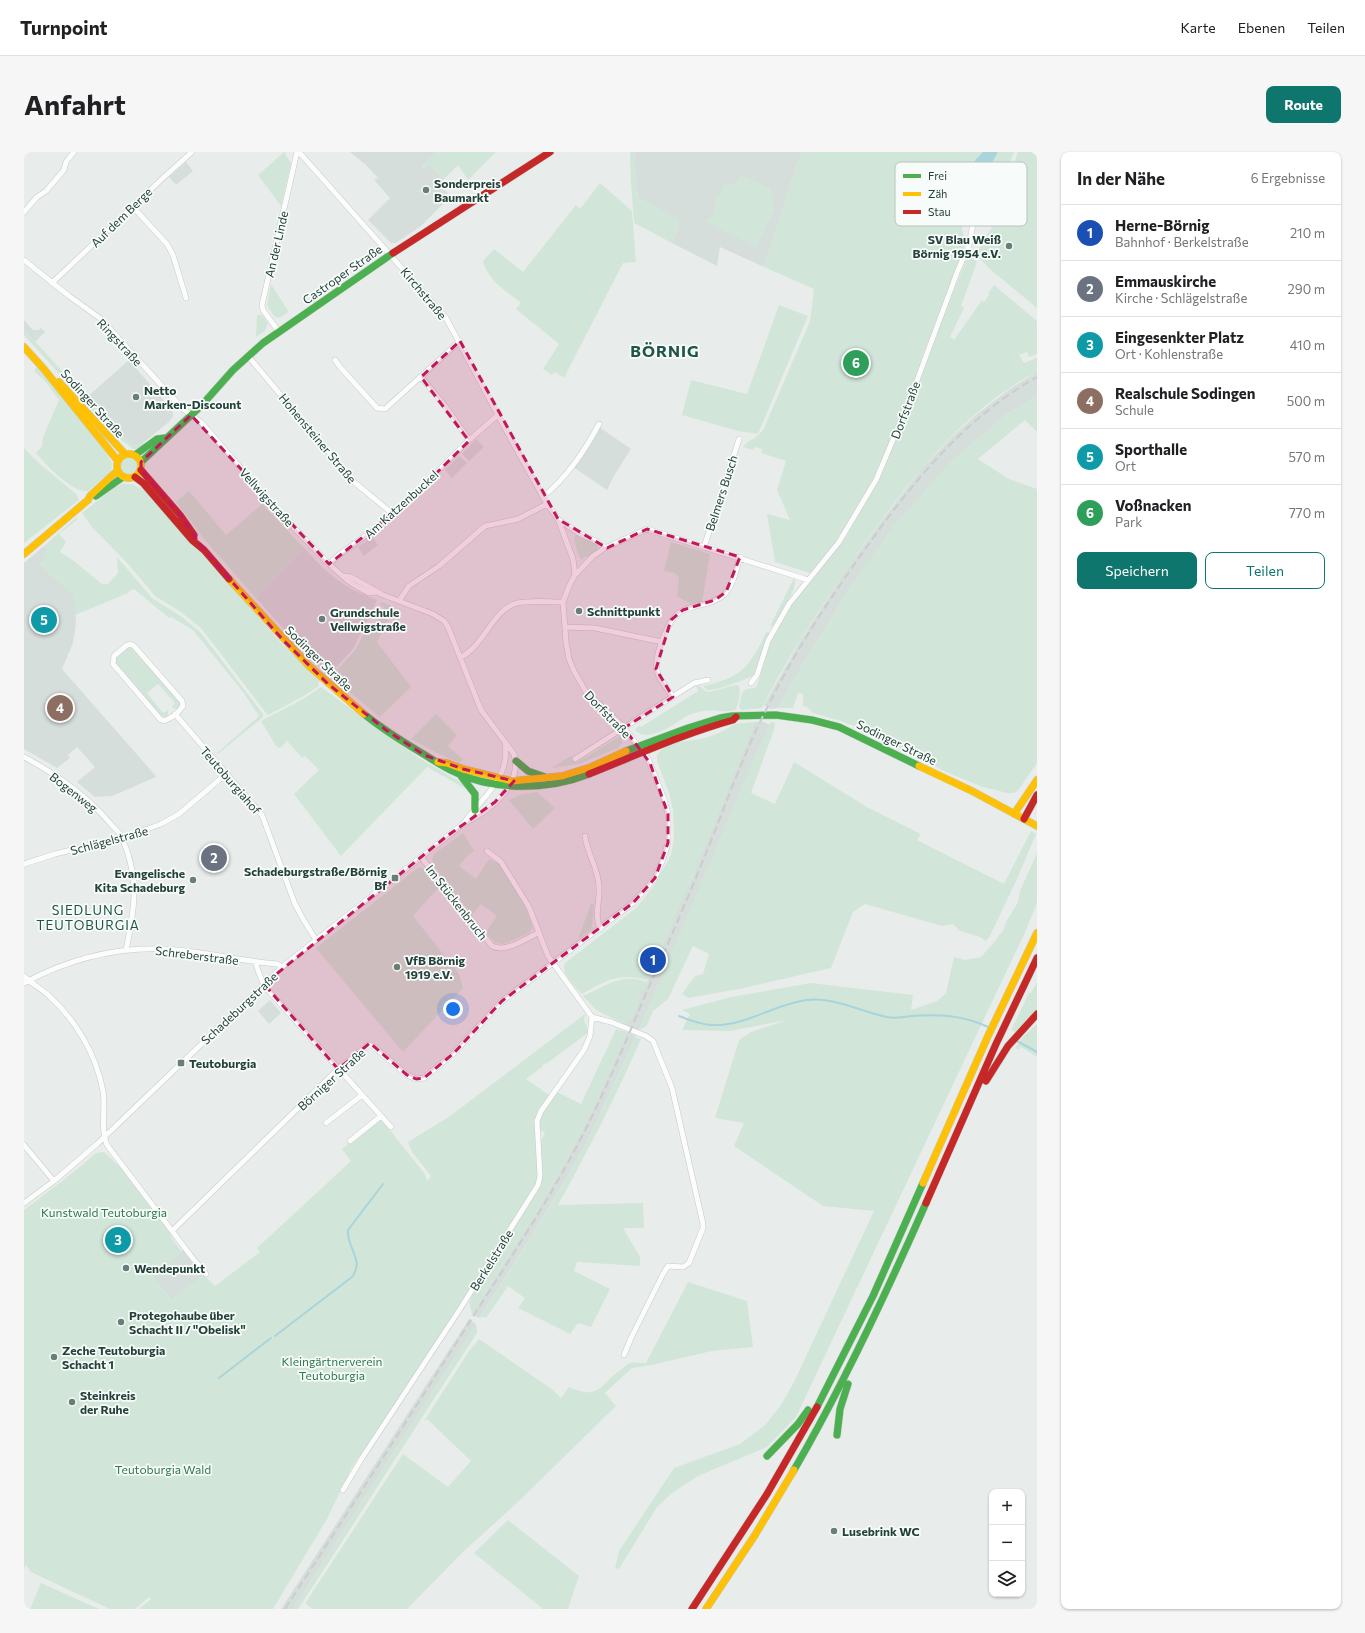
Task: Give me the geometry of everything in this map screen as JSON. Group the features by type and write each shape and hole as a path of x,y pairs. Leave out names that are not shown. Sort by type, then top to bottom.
{"main road":[{"name":"Castroper Straße","path":"141,466 165,438 191,415 248,356 279,332 390,255 550,152"},
{"name":"Sodinger Straße","path":"24,347 43,368 118,461"},
{"name":"Sodinger Straße","path":"43,368 52,374 125,454"},
{"name":"Castroper Straße","path":"134,455 157,439 165,438"},
{"path":"24,554 88,500 90,496 117,470 118,461 125,454 134,455 141,466 135,477 129,479 122,477 117,470"},
{"name":"Sodinger Straße","path":"141,466 180,515 204,550 283,640 325,681 386,730 444,768 460,775 511,783 542,785 570,781 701,723 732,716 776,715 812,720 839,727 972,791 1037,826"},
{"path":"88,500 92,499 122,477"},
{"name":"Sodinger Straße","path":"135,477 143,483 192,540 204,550"},
{"name":"Sodinger Straße","path":"511,783 574,774 640,749"},
{"path":"516,761 528,771 547,778"},
{"name":"Sodinger Straße","path":"437,762 447,763 498,781"},
{"path":"460,775 474,791 475,810"},
{"path":"1014,814 1037,780"},
{"path":"1024,819 1037,794"},
{"path":"692,1609 766,1496 797,1443 834,1374 894,1248 988,1034 1037,933"},
{"path":"706,1609 752,1540 809,1447 870,1326 998,1038 1037,958"},
{"path":"960,1125 972,1113 994,1066 1018,1034 1037,1014"},
{"path":"837,1435 838,1418 844,1392 865,1349 870,1326"},
{"path":"767,1456 798,1424 806,1414 819,1391 834,1374"}],"street":[{"path":"24,212 36,197 46,191 64,170 66,162 74,152"},
{"name":"Auf dem Berge","path":"52,283 132,206 192,152"},
{"name":"Kirchstraße","path":"298,152 443,313 460,341 498,415 547,504 558,519 573,559 575,575"},
{"name":"An der Linde","path":"279,332 263,310 262,305 298,152"},
{"path":"132,206 167,244 174,255 186,298"},
{"name":"Dorfstraße","path":"751,683 757,675 768,641 789,604 840,542 882,466 969,245 973,226"},
{"name":"Ringstraße","path":"24,260 52,283 101,319 165,391 191,415"},
{"path":"335,360 377,408 381,409 388,407 460,341"},
{"name":"Hohensteiner Straße","path":"248,356 354,482 369,496 393,514"},
{"path":"420,377 446,407 469,440"},
{"name":"Vellwigstraße","path":"191,415 202,423 276,509 329,564 348,581 366,592 377,592 433,614 444,621 461,657 481,710 505,744 511,748 516,761"},
{"name":"Am Katzenbuckel","path":"329,564 393,514 469,440 498,415"},
{"path":"543,496 550,492 566,475 599,424"},
{"name":"Belmers Busch","path":"704,547 739,439"},
{"path":"399,601 409,586 439,566 485,526 518,519 547,504"},
{"name":"Kirchstraße","path":"558,519 580,534 598,542 605,548"},
{"name":"Dorfstraße","path":"640,749 624,728 592,699 581,684 569,659 564,602 568,586 575,575 593,556 605,548 647,529 740,557 808,580"},
{"path":"673,697 657,673 657,663 662,642 671,620 678,613 715,600 726,592 733,581 740,557"},
{"path":"461,657 472,650 499,616 511,606 522,602 564,602"},
{"path":"565,627 595,628 662,642"},
{"path":"130,644 134,646 182,701 183,706 175,714 164,721 161,720 113,664 114,656 127,645 130,644"},
{"path":"575,759 694,683 708,680"},
{"name":"Teutoburgiahof","path":"175,714 262,816 295,904 302,919 316,940"},
{"path":"498,781 506,763 507,755 505,744"},
{"path":"553,964 633,902 655,878 664,859 668,843 668,814 664,798 650,763 640,749"},
{"name":"Bogenweg","path":"24,757 62,780 87,799 98,808 119,833 131,866 134,892 134,905 126,950"},
{"path":"511,783 516,761"},
{"name":"Schlägelstraße","path":"24,864 150,829 172,819 226,774"},
{"name":"Schadeburgstraße","path":"24,1203 54,1181 104,1138 282,968 463,824 498,781"},
{"name":"Schadeburgstraße","path":"463,824 470,821 495,802 511,783"},
{"path":"585,836 586,846 597,874 599,888 597,917 600,928"},
{"path":"487,851 501,862 529,907 548,956 592,1017 618,1025 646,1036 654,1041 672,1088 703,1228 689,1263 683,1267 668,1266 663,1274 624,1355"},
{"name":"Im Stückenbruch","path":"421,857 492,946 504,949 538,933"},
{"name":"Schreberstraße","path":"26,982 64,965 85,958 126,950 165,949 277,964 282,968"},
{"name":"Schreberstraße","path":"255,962 264,984 391,1127"},
{"name":"Börniger Straße","path":"172,1231 338,1069 368,1045 372,1045 407,1075 416,1079 424,1078 454,1054 502,1001 553,964"},
{"path":"24,976 26,982 48,994 66,1013 93,1056 100,1076 104,1097 104,1138 107,1146 206,1274"},
{"name":"Berkelstraße","path":"343,1490 362,1458 460,1310 538,1185 540,1176 537,1121 541,1111 588,1044 592,1017"},
{"path":"326,1123 362,1095"},
{"path":"350,1141 382,1116"},
{"path":"24,1145 54,1181"}],"highlighted area":[{"path":"460,341 558,519 607,548 647,529 740,557 726,592 715,600 683,610 671,620 656,669 673,697 624,728 650,763 668,814 668,843 655,878 633,903 502,1001 454,1053 424,1078 416,1079 407,1075 370,1043 338,1069 264,984 447,836 495,802 514,781 463,769 424,755 386,730 328,684 283,640 204,550 180,515 141,470 141,462 191,415 329,564 407,502 469,441 421,377"}],"shaded area":[{"path":"350,152 437,152 422,167 423,168 429,164 444,179 439,184 451,196 421,226 396,243 391,243 368,220 390,198 374,180 378,178 365,164"},
{"path":"636,152 802,152 764,267 720,247 717,266 672,243 679,226 638,197 634,160","holes":["735,185 756,246 713,219 717,198"]},
{"path":"186,162 193,171 176,185 169,177"},
{"path":"24,320 33,330 39,330 41,328 45,332 35,342 24,329"},
{"path":"129,360 173,412 173,416 170,421 143,443 138,445 129,442 86,398"},
{"path":"1037,372 1037,396 1006,415 951,462 852,585 778,708 770,709 764,705 799,643 846,570 920,471 952,437 976,415 1011,388"},
{"path":"599,427 631,449 607,490 573,467"},
{"path":"476,439 484,447 469,461 462,454"},
{"path":"459,456 467,463 452,478 445,470"},
{"path":"372,537 378,545 364,556 358,547"},
{"path":"44,546 47,549 44,560 40,563 53,577 74,593 76,622 75,631 73,643 62,669 156,777 112,796 95,797 77,782 95,767 77,747 68,755 70,758 57,768 24,749 24,563"},
{"name":"Grundschule Vellwigstraße","path":"304,548 323,568 339,581 355,591 377,600 353,649 330,674 289,635 256,598"},
{"path":"755,722 764,722 770,725 639,1030 626,1025 628,1020 630,1021 640,996 638,995 640,990 643,991 688,884 689,885"},
{"path":"270,1000 281,1013 269,1024 258,1011"},
{"path":"627,1032 636,1036 590,1136 533,1234 479,1318 472,1314 535,1214 567,1159 597,1099"},
{"path":"183,1250 203,1276 172,1301 153,1277"},
{"path":"469,1319 476,1324 293,1609 281,1609"}],"green space":[{"path":"284,152 291,163 281,206 258,175"},
{"path":"437,152 496,152 468,180 458,165 444,179 429,164 423,168 422,167"},
{"path":"630,152 636,152 634,160 638,197 678,219 679,226 672,243 634,223"},
{"path":"802,152 1014,152 1010,162 895,162 895,226 962,226 964,248 921,360 918,374 870,486 848,522 843,534 810,573 775,562 767,514 790,520 777,490 786,461 761,453 762,449 754,447 753,450 743,447 759,435 764,428 810,321 814,289 764,267"},
{"name":"SV Blau Weiß Börnig 1954 e.V.","path":"1018,152 1037,152 1037,308 991,270 976,255 993,226 1027,226 1027,162 1014,162"},
{"path":"740,175 770,188 775,209 756,247 706,222 709,217 713,218 717,198 726,182 735,185"},
{"path":"600,183 632,211 636,262 623,263 564,378 555,372 552,375 543,369 559,344 516,309 521,303 493,279 485,268 483,261 494,249 523,272 576,205 580,209"},
{"path":"968,255 977,262 961,306 964,308 950,337 954,340 982,300 984,302 994,285 1037,321 1037,354 1029,357 1027,352 1019,355 1024,363 1037,358 1037,372 1006,390 977,413 949,439 922,468 874,530 832,591 786,663 762,708 742,710 739,707 742,694 745,690 757,686 770,643 781,622 795,598 846,537 886,462"},
{"path":"271,284 289,312 279,318 274,316 267,305"},
{"path":"779,305 808,316 758,434 738,431 682,415 691,380 747,394"},
{"path":"257,315 262,315 268,323 265,331 256,337"},
{"path":"24,329 85,399 86,398 129,442 137,445 143,443 144,445 138,449 133,449 115,435 24,335"},
{"path":"37,367 109,452 107,454 112,463 111,471 88,491 75,488 67,483 36,453 42,446 43,437 59,400 45,381 34,371"},
{"path":"1037,396 1037,432 1025,420 978,459 1009,479 1037,489 1037,763 1019,789 1014,793 1007,793 983,787 946,772 865,730 813,713 807,707 803,706 803,694 798,693 793,708 778,708 852,585 894,525 951,462 1006,415"},
{"path":"24,448 40,464 76,494 79,500 24,543"},
{"path":"129,458 135,460 137,466 135,472 129,474 123,472 121,466 123,460"},
{"path":"122,484 132,484 140,488 143,486 282,644 320,681 318,684 319,686 268,715 266,713 201,628 181,612 155,596 129,565 92,527 82,513 114,488"},
{"path":"189,491 226,535 262,504 304,548 256,598 204,539 176,502"},
{"path":"77,517 78,519 59,534 66,542 60,552 74,561 102,584 108,584 118,573 117,557 152,598 182,617 201,633 263,714 263,717 218,754 217,753 259,716 243,692 193,630 171,617 169,618 134,589 128,593 75,615 73,593 52,577 40,563 44,560 47,549 44,546"},
{"path":"576,535 596,544 598,546 597,550 581,560 574,538"},
{"path":"671,542 710,554 702,602 693,605 677,596 679,577 675,573 664,571"},
{"path":"794,578 794,588 791,595 773,626 770,626"},
{"path":"381,602 394,607 377,642 411,687 380,717 331,677 356,649 369,625 374,627 384,607 380,605"},
{"path":"767,631 769,633 754,675 723,687 711,690 705,689 703,686 727,679 743,669 755,654"},
{"path":"128,647 134,649 180,702 178,709 173,708 172,707 175,703 158,684 147,693 163,713 168,710 168,715 166,717 161,716 116,664 116,658"},
{"path":"736,685 739,686 740,695 738,705 735,710 707,711 689,715 660,732 653,734 640,734 635,730 639,725 641,727 698,691 696,686 700,686 705,691 709,692"},
{"path":"321,687 419,758 469,787 466,789 427,767 341,856 294,794 319,770 305,756 302,758 287,741 280,748 276,746 261,721 303,699"},
{"path":"436,714 457,735 448,746 463,759 460,763 411,739"},
{"path":"755,722 709,838 647,980 628,977 613,979 582,994 567,975 564,967 565,963 636,908 653,887 671,855 674,838 673,810 669,793 657,761 657,755 662,749 675,743 705,738 719,733 735,724"},
{"path":"771,722 775,723 774,730 751,793 775,804 794,762 867,807 921,834 917,840 1004,884 1031,831 1036,834 1017,879 990,936 986,941 980,937 960,931 953,924 942,926 865,904 853,912 831,968 739,989 688,998 682,994 695,976 703,974 709,954 693,946 668,999 653,1011 646,1027 639,1030 755,756"},
{"path":"620,736 622,738 622,743 618,748 579,764 551,768 571,756 576,763"},
{"path":"537,792 555,808 533,829 509,800 522,794"},
{"path":"463,833 474,851 468,855 459,866 476,879 489,859 498,863 524,904 533,927 529,933 503,944 495,943 486,932 497,916 481,904 472,915 433,865 432,859 434,854"},
{"path":"1037,853 1037,903 1026,930 796,1417 767,1447 698,1476 672,1493 657,1507 619,1569 615,1568 619,1551 674,1468 740,1444 765,1425 781,1405 794,1382 874,1211 823,1206 734,1146 744,1123 715,1118 739,1040 751,1032 787,1020 730,1031 682,1030 690,1014 682,1010 731,997 811,983 913,995 911,1010 937,1001 946,993 954,957 965,960 981,957 1003,931 1006,922 1018,902 1020,891"},
{"path":"419,867 425,869 439,887 413,916 459,974 463,988 403,1052 316,948"},
{"path":"591,904 594,904 592,928 578,939"},
{"path":"624,979 637,979 647,982 643,992 640,991 638,995 641,996 630,1021 628,1020 626,1025 596,1010 583,996 612,982"},
{"path":"1037,982 1037,1011 1015,1032 1011,1030 1029,993 1031,993"},
{"path":"585,1014 584,1020 589,1032 546,1064 544,1063 542,1067 526,1079 549,1095 539,1110 535,1121 539,1175 536,1184 456,1311 352,1467 327,1519 273,1609 139,1609 151,1599 149,1597 135,1609 110,1609 31,1572 26,1565 24,1569 24,1210 96,1153 104,1152 119,1166 170,1232 172,1239 182,1252 153,1277 171,1300 204,1275 215,1286 260,1252 257,1248 351,1161 342,1149 381,1119 425,1174 427,1181 431,1176 412,1152 408,1142 450,1116"},
{"path":"1037,1024 1037,1057 1021,1047 1018,1050 1015,1048 1023,1037"},
{"path":"616,1029 627,1032 597,1099 567,1159 535,1214 472,1314 469,1303 473,1293 542,1180 540,1142 545,1133 539,1129 539,1124 542,1114 557,1092 581,1104"},
{"path":"635,1037 641,1039 601,1123 558,1205 643,1203 644,1228 623,1228 640,1257 640,1266 577,1262 574,1271 610,1289 591,1327 578,1323 570,1334 518,1308 525,1298 508,1286 486,1318 479,1318 525,1247 569,1174 596,1123"},
{"path":"688,1282 747,1301 753,1347 712,1351 632,1368 605,1393 616,1406 519,1501 464,1551 407,1609 313,1609 307,1605 306,1602 403,1454 448,1487 471,1461 427,1419 424,1421 469,1351 479,1339 553,1390 561,1398 569,1387 579,1391 593,1392 598,1390 629,1364 646,1363"},
{"path":"476,1324 477,1333 298,1609 293,1609"},
{"path":"508,1520 579,1576 568,1609 543,1609 474,1553"},
{"path":"41,1583 99,1609 30,1609"}],"water":[{"path":"983,152 998,152 992,162 975,162"}],"waterway":[{"path":"679,1016 702,1024 724,1025 748,1019 795,1002 817,1000 838,1003 890,1018 931,1015 950,1016 969,1020 988,1027"},
{"path":"1017,1041 1037,1052"},
{"path":"275,1336 352,1277 357,1265 348,1236 348,1230 383,1184"},
{"path":"219,1378 271,1338"}],"railway":[{"path":"285,1609 524,1236 552,1191 578,1144 605,1088 672,933 752,739 779,685 804,641 861,555 910,489 968,427 1013,392 1037,377"}],"traffic: fast":[{"path":"141,462 201,406 233,370 263,343 393,253"},
{"path":"135,455 157,439 165,438"},
{"path":"96,496 123,477"},
{"path":"364,714 391,734 438,763 452,771 472,779 488,783 523,786 557,783 589,774"},
{"path":"626,751 720,718 732,716 776,715 812,720 839,727 919,766"},
{"path":"516,761 528,771 545,777"},
{"path":"461,776 475,794 475,810"},
{"path":"817,1407 873,1296 923,1183"},
{"path":"794,1470 830,1405 864,1338 926,1203"},
{"path":"837,1435 840,1409 848,1384"},
{"path":"767,1456 798,1424 808,1410"}],"traffic: slow":[{"path":"24,347 43,368 118,461"},
{"path":"59,382 125,454"},
{"path":"129,454 138,457 141,466 138,475 129,478 120,475 117,466 120,457 129,454"},
{"path":"24,554 88,500 90,496 117,471"},
{"path":"229,579 309,666 364,714"},
{"path":"438,762 447,763 463,769 512,781 562,776 591,767 626,751"},
{"path":"919,766 972,791 1037,826"},
{"path":"1014,814 1037,780"},
{"path":"923,1183 988,1036 1037,933"},
{"path":"706,1609 755,1535 794,1470"}],"traffic: jam":[{"path":"393,253 550,152"},
{"path":"141,470 180,515 194,535"},
{"path":"135,477 143,483 192,540 204,550 229,579"},
{"path":"589,774 678,738 733,720 736,717"},
{"path":"1024,819 1037,795"},
{"path":"926,1203 996,1044 1037,958"},
{"path":"986,1081 1008,1046 1037,1014"},
{"path":"692,1609 767,1494 817,1407"}],"place":[{"name":"Sonderpreis Baumarkt","path":"426,190"},
{"name":"SV Blau Weiß Börnig 1954 e.V.","path":"1009,246"},
{"name":"Voßnacken","path":"856,363"},
{"name":"Netto Marken-Discount","path":"136,397"},
{"name":"Schnittpunkt","path":"579,611"},
{"name":"Grundschule Vellwigstraße","path":"322,619"},
{"name":"Sporthalle","path":"44,620"},
{"name":"Realschule Sodingen","path":"60,708"},
{"name":"Emmauskirche","path":"214,858"},
{"name":"Schadeburgstraße/Börnig Bf","path":"395,878"},
{"name":"Evangelische Kita Schadeburg","path":"193,880"},
{"name":"Herne-Börnig","path":"653,960"},
{"name":"VfB Börnig 1919 e.V.","path":"397,967"},
{"name":"Teutoburgia","path":"181,1063"},
{"name":"Eingesenkter Platz","path":"118,1240"},
{"name":"Wendepunkt","path":"126,1268"},
{"name":"Protegohaube über Schacht II / \"Obelisk\"","path":"121,1322"},
{"name":"Zeche Teutoburgia Schacht 1","path":"54,1357"},
{"name":"Steinkreis der Ruhe","path":"72,1402"},
{"name":"Lusebrink WC","path":"834,1531"}],"district":[{"name":"BÖRNIG","path":"665,350"},
{"name":"SIEDLUNG TEUTOBURGIA","path":"88,918"}],"park label":[{"name":"Kunstwald Teutoburgia","path":"104,1212"},
{"name":"Kleingärtnerverein Teutoburgia","path":"332,1368"},
{"name":"Teutoburgia Wald","path":"163,1469"}]}
